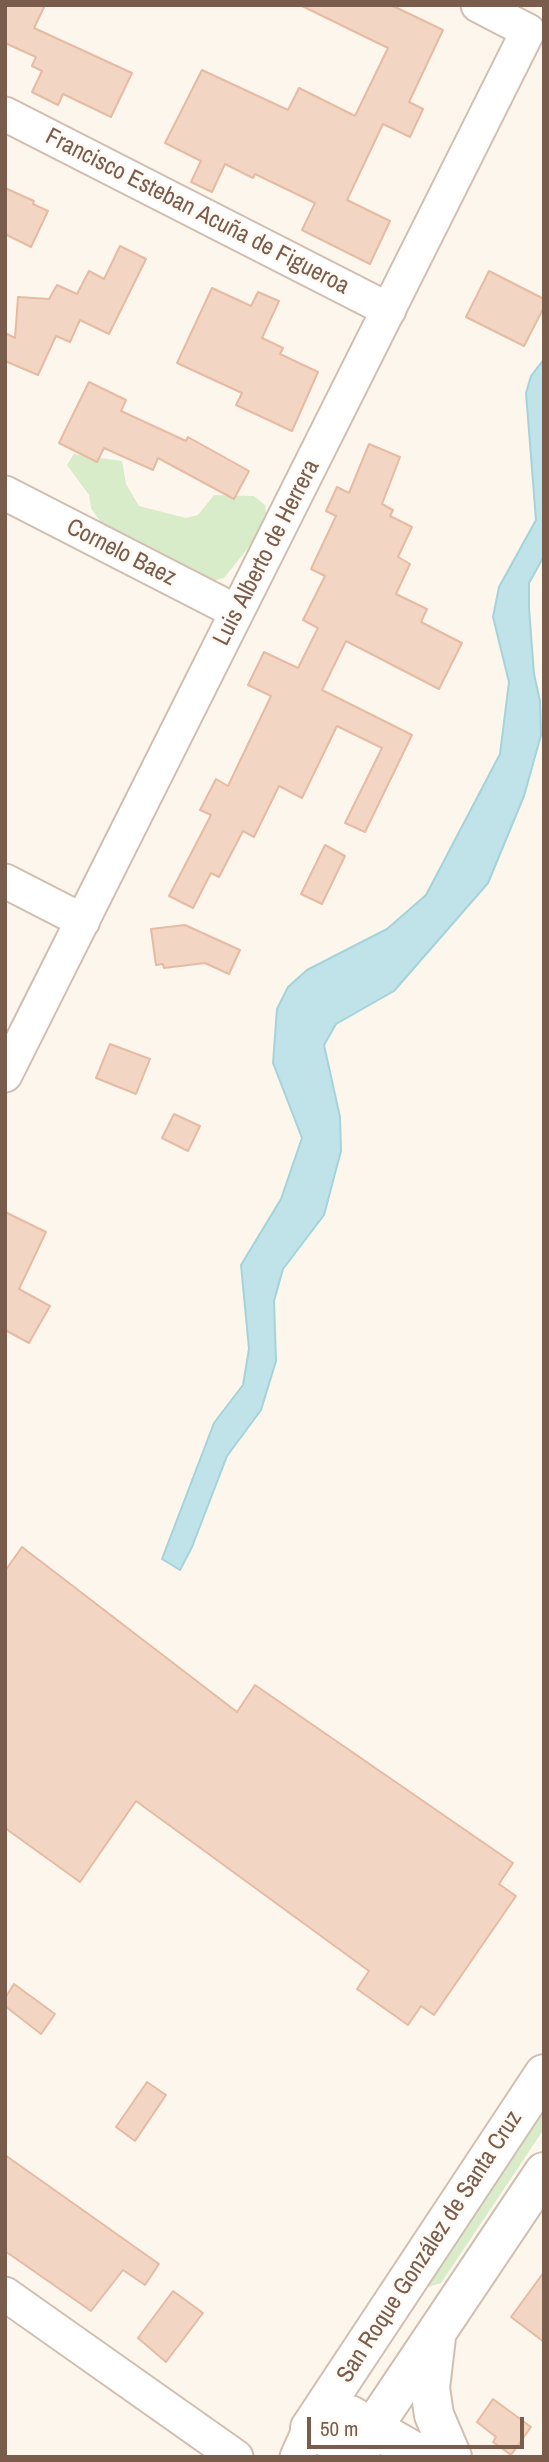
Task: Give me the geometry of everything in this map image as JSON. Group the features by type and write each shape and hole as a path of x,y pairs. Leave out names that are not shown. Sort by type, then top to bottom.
{"street":[{"name":"Luis Alberto de Herrera","path":"5,1075 528,31 478,5"},
{"name":"Francisco Esteban Acuña de Figueroa","path":"5,114 389,310"},
{"name":"Cornelo Baez","path":"5,493 237,612"},
{"path":"5,881 83,920"},
{"name":"San Roque González de Santa Cruz","path":"312,2429 544,2074"},
{"path":"359,2449 544,2172"},
{"path":"5,2294 236,2457"},
{"path":"436,2332 430,2388 434,2415 452,2457"},
{"path":"312,2429 359,2449 424,2457"}],"green space":[{"path":"74,454 122,461 126,484 139,506 186,518 198,515 214,495 254,496 265,505 267,517 264,528 224,578 212,581 201,578 181,563 146,556 105,529 91,508 89,495 67,465"},
{"path":"544,2091 544,2129 441,2283 428,2287 425,2285"}],"water":[{"path":"544,359 544,556 529,583 534,674 540,701 541,735 524,796 488,883 394,991 336,1024 324,1045 340,1117 341,1151 324,1215 283,1269 274,1301 276,1361 261,1410 227,1456 192,1547 180,1570 162,1559 214,1423 243,1385 249,1349 241,1265 281,1199 302,1138 273,1063 277,1009 288,987 307,970 387,929 426,895 500,754 509,682 493,617 499,587 536,520 526,393 531,376"}],"building":[{"path":"5,5 45,5 34,28 132,73 111,117 63,94 58,105 32,92 42,71 32,66 36,57 5,43"},
{"path":"300,5 391,5 443,30 409,102 423,109 410,137 383,124 347,200 390,221 370,264 302,230 315,203 255,174 253,178 225,164 212,192 191,182 201,161 165,143 202,70 288,110 299,88 355,116 388,48"},
{"path":"5,188 34,201 33,204 48,211 31,247 5,234"},
{"path":"120,246 146,259 109,334 80,320 70,342 56,336 38,375 5,361 5,333 15,338 18,297 49,299 57,285 77,294 89,271 104,279"},
{"path":"489,271 544,299 544,307 524,346 466,317"},
{"path":"212,288 251,306 258,292 279,301 262,338 283,348 280,354 318,372 292,431 236,405 242,393 177,363"},
{"path":"89,382 126,400 121,411 186,441 188,437 249,471 234,499 158,458 153,470 104,448 97,462 59,443"},
{"path":"369,444 400,457 382,504 393,510 390,516 412,527 398,557 410,564 396,594 427,609 421,622 462,643 439,689 346,641 322,690 412,735 365,832 345,823 382,748 337,726 302,798 279,786 254,837 243,831 219,877 211,873 193,908 169,896 211,815 200,810 216,779 228,786 271,696 248,685 264,652 298,668 318,628 303,620 325,576 311,569 336,516 326,511 337,487 349,493"},
{"path":"325,845 345,856 322,904 301,894"},
{"path":"185,925 240,950 229,974 205,963 164,968 163,964 156,965 151,929"},
{"path":"110,1044 150,1059 136,1094 96,1078"},
{"path":"174,1114 200,1126 188,1151 162,1138"},
{"path":"5,1212 46,1232 19,1289 50,1306 29,1343 5,1330"},
{"path":"22,1547 237,1712 255,1685 513,1863 499,1884 516,1896 434,2015 421,2006 408,2025 357,1989 369,1971 136,1801 80,1882 5,1828 5,1571"},
{"path":"14,1984 55,2014 41,2034 5,2006 5,1998"},
{"path":"147,2082 166,2095 135,2141 116,2127"},
{"path":"5,2155 159,2264 145,2285 123,2270 91,2311 5,2251"},
{"path":"544,2272 544,2342 511,2317"},
{"path":"173,2291 203,2313 166,2362 138,2338"},
{"path":"493,2399 531,2427 511,2455 493,2442 496,2437 477,2422"}]}
